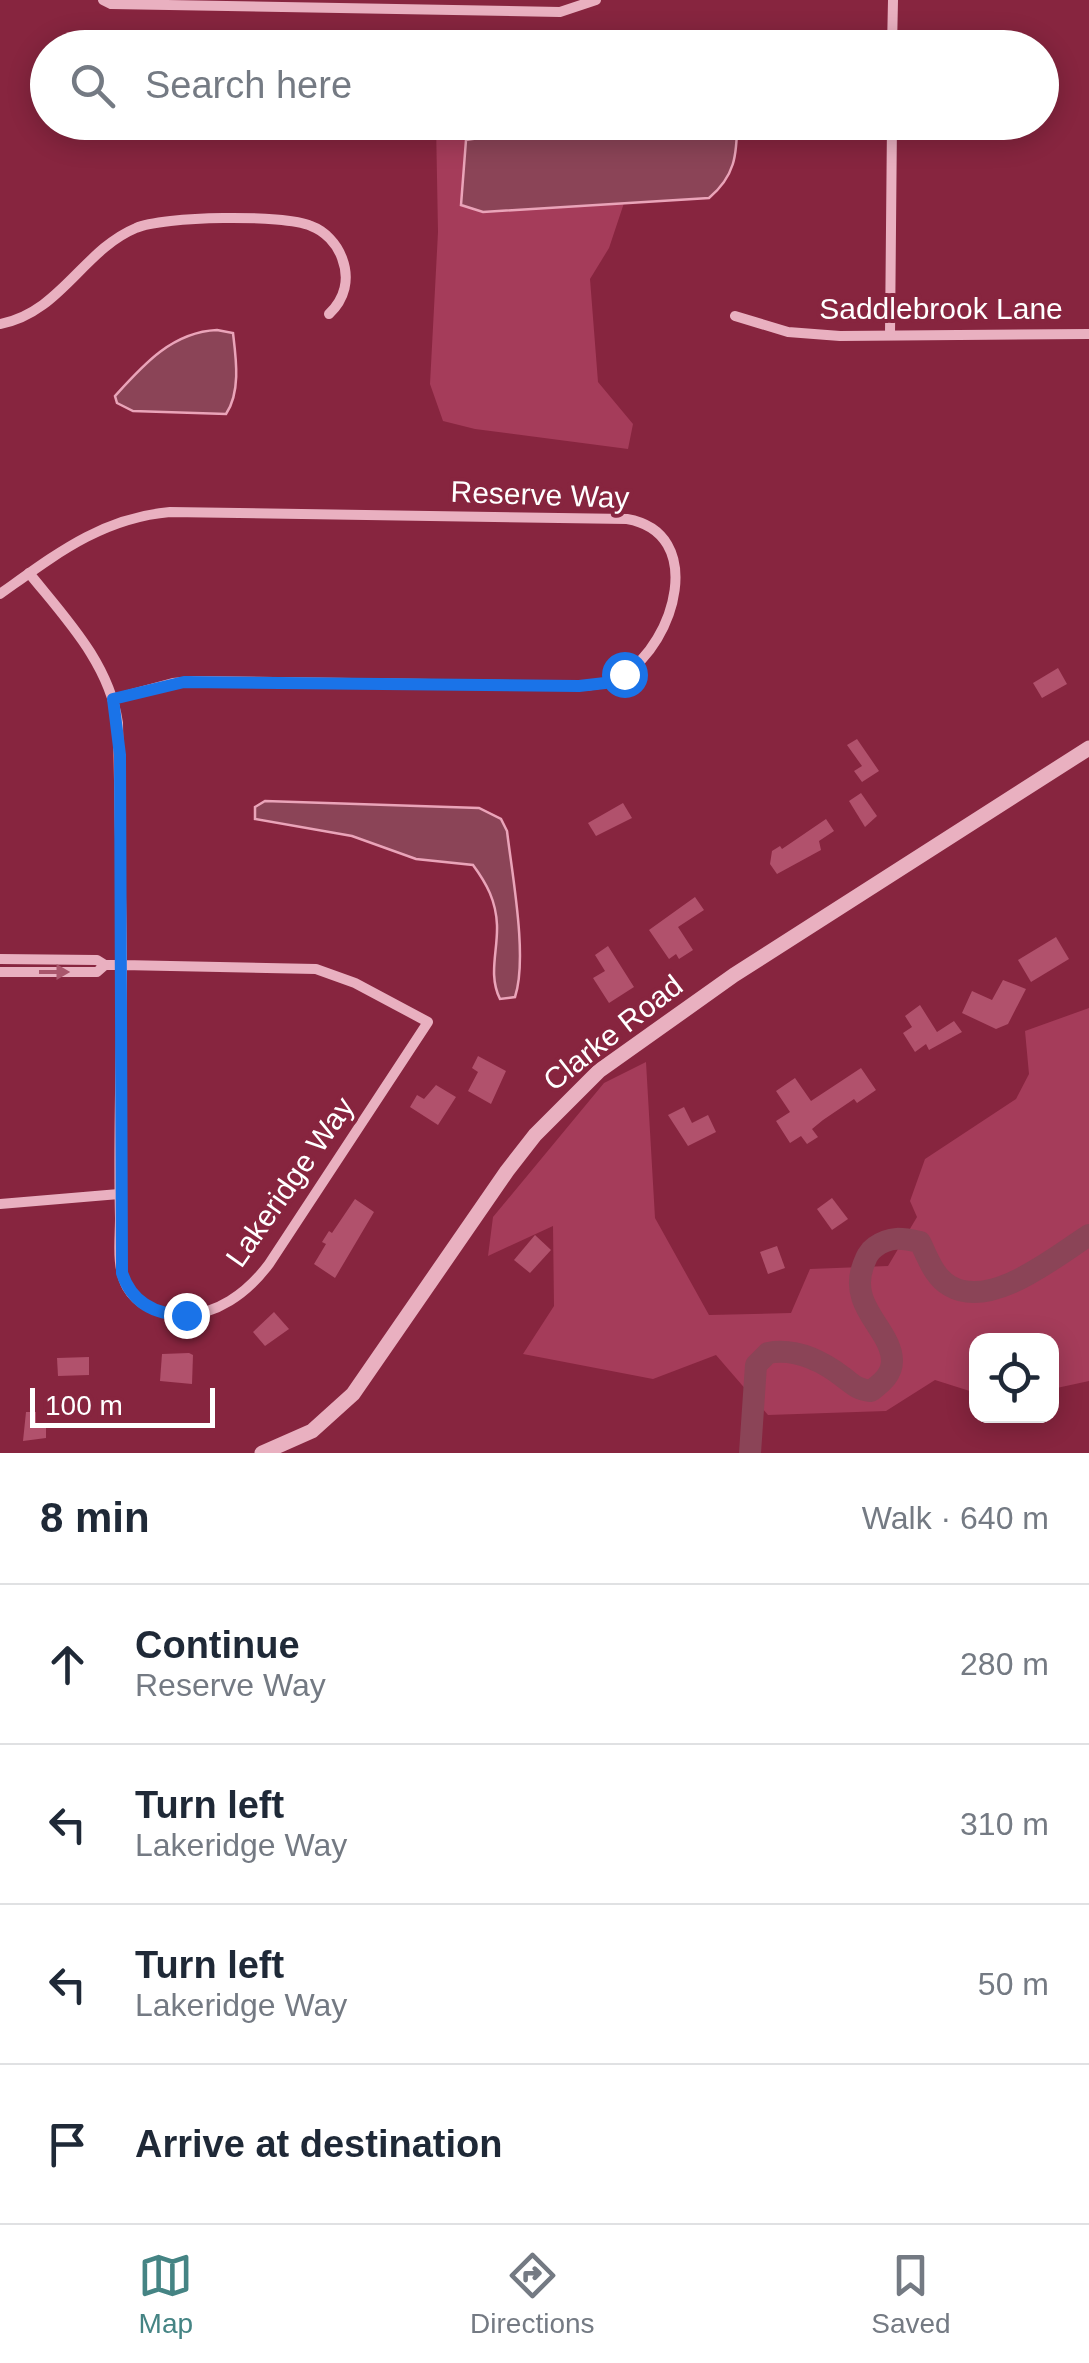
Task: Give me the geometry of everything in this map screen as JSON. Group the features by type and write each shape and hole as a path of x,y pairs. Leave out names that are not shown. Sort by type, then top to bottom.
{"street":[{"path":"103,0 111,4 337,4 560,12 596,0"},
{"path":"892,0 892,30"},
{"path":"890,335 892,140"},
{"path":"0,324 45,305 127,232 149,223 178,219 287,221 323,232 339,251 345,271 343,296 328,314"},
{"name":"Saddlebrook Lane","path":"735,316 788,332 1089,334"},
{"name":"Reserve Way","path":"0,594 66,546 101,528 128,518 170,512 626,519 656,532 669,546 675,561 675,590 656,641 631,670 605,683 579,686 184,682 113,699"},
{"name":"Lakeridge Way","path":"29,573 89,650 113,699 120,755 122,1273 139,1302 161,1312 186,1315 208,1310 253,1284 428,1022 355,983 316,970 122,966"},
{"name":"Clarke Road","path":"262,1453 312,1431 353,1394 507,1171 566,1102 599,1071 734,975 1089,748"},
{"path":"0,959 97,960 122,966"},
{"path":"0,972 97,972 105,964"},
{"path":"0,1204 119,1194"}],"shaded area":[{"path":"436,140 466,140 461,205 483,212 624,203 609,248 590,279 598,382 633,424 628,449 475,429 443,421 430,384 438,232"},
{"path":"466,140 736,140 733,164 724,182 709,198 483,212 461,205"},
{"path":"217,330 233,333 236,385 226,414 133,411 117,403 115,396 160,352 186,337"},
{"path":"265,801 479,808 501,819 507,831 518,916 520,961 515,997 500,999 496,990 495,908 473,865 416,859 352,836 255,819 255,807"},
{"path":"1089,1008 1089,1381 1059,1387 1059,1333 969,1333 969,1391 935,1380 886,1411 768,1415 716,1355 653,1379 523,1354 554,1306 553,1226 488,1256 493,1217 604,1083 646,1062 655,1218 709,1315 791,1313 810,1269 888,1266 917,1217 910,1201 925,1159 1016,1099 1029,1074 1025,1031"}],"building":[{"path":"1058,668 1067,684 1042,698 1033,683"},
{"path":"857,739 879,771 862,782 854,771 862,766 847,745"},
{"path":"861,793 877,816 865,827 849,801"},
{"path":"623,803 632,818 596,836 588,823"},
{"path":"826,819 834,831 819,841 821,850 777,874 770,864 772,851 780,846 782,849"},
{"path":"695,897 704,910 678,927 693,950 679,959 676,954 669,959 649,930"},
{"path":"1056,937 1069,959 1031,982 1018,960"},
{"path":"608,946 634,987 609,1003 593,978 605,971 595,955"},
{"path":"1003,980 1026,989 1008,1024 996,1029 962,1013 972,991 992,1000"},
{"path":"920,1005 937,1032 954,1021 962,1032 929,1050 926,1044 915,1052 903,1033 912,1027 905,1016"},
{"path":"478,1056 506,1071 491,1104 468,1091 478,1072 472,1068"},
{"path":"861,1068 876,1090 857,1103 854,1099 823,1120 812,1129 818,1137 807,1144 801,1136 790,1143 776,1121 790,1112 776,1091 795,1078 811,1101"},
{"path":"436,1085 456,1097 438,1125 410,1107 417,1095 424,1099"},
{"path":"684,1107 692,1123 708,1115 716,1132 688,1146 668,1115"},
{"path":"832,1198 848,1219 832,1230 817,1209"},
{"path":"355,1199 374,1212 335,1278 314,1264 326,1244 322,1242"},
{"path":"535,1235 551,1250 530,1273 514,1260"},
{"path":"777,1246 785,1268 768,1274 760,1252"},
{"path":"274,1312 289,1329 265,1346 253,1332"},
{"path":"162,1354 193,1355 192,1384 160,1381"},
{"path":"89,1357 89,1375 58,1376 57,1358"},
{"path":"26,1412 36,1412 36,1426 46,1426 46,1438 23,1441"}],"waterway":[{"path":"750,1453 756,1365 768,1353 808,1357 871,1391 888,1375 892,1366 890,1350 861,1294 863,1266 875,1247 896,1239 920,1242 944,1282 966,1292 984,1291 1022,1278 1089,1235"}],"route":[{"path":"186,1315 146,1307 133,1296 122,1273 120,755 113,699 173,682 579,686 605,683 624,674"}]}
